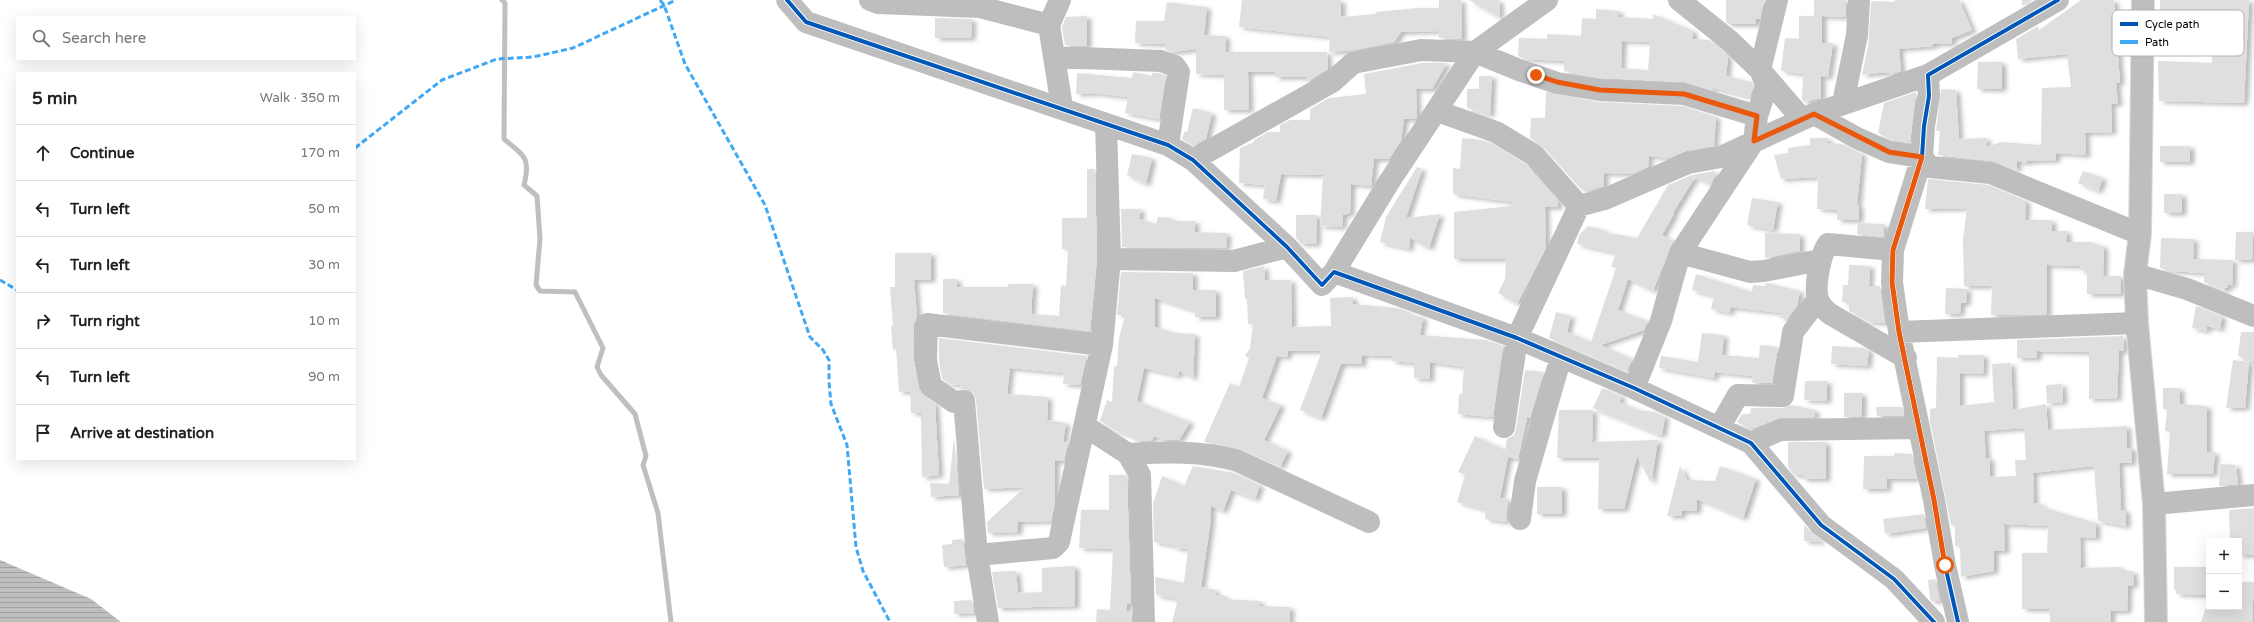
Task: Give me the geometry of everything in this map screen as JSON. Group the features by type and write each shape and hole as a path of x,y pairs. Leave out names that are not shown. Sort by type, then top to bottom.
{"street":[{"path":"787,0 806,22 1062,107 1168,145 1193,160 1287,246 1322,285 1334,272 1389,182 1475,52 1547,0"},
{"path":"870,0 878,3 980,7 1049,25"},
{"path":"1060,0 1049,25 1062,107"},
{"path":"1678,0 1730,41 1808,117 1889,152 1922,157 1930,167 1984,171 1997,175 2140,234"},
{"path":"1634,388 1661,321 1680,253 1754,141 1757,116 1767,85 1760,70 1777,0"},
{"path":"1843,104 1857,35 1859,0"},
{"path":"1504,427 1517,338 1579,206 1605,199 1688,163 1721,157 1808,117 1928,75 2058,0"},
{"path":"2143,0 2143,10"},
{"path":"1193,160 1332,82 1353,63 1421,50 1475,52 1523,72 1557,82 1600,90 1674,92 1757,116"},
{"path":"2142,56 2140,234 2135,274 2137,323 2154,504 2156,622"},
{"path":"1054,57 1161,61 1175,66 1178,72 1168,145"},
{"path":"1928,75 1929,96 1924,126 1922,157 1893,250 1892,282 1899,332 1906,358 1918,428 1958,622"},
{"path":"1437,111 1496,132 1534,155 1579,206"},
{"path":"977,555 1057,546 1059,542 1102,345 1110,259 1106,124"},
{"path":"1893,250 1832,243 1826,246 1820,260 1817,288 1818,299 1824,309 1840,321 1906,358"},
{"path":"1110,259 1234,261 1287,246"},
{"path":"1680,253 1750,272 1764,271 1820,260"},
{"path":"1334,272 1517,338 1634,388 1751,443 1821,525 1894,579 1934,622"},
{"path":"2135,274 2187,290 2254,316"},
{"path":"1719,428 1738,395 1783,396 1793,332 1818,299"},
{"path":"1899,332 2137,323"},
{"path":"988,622 977,555 964,401 954,402 931,386 926,361 927,324 1102,345"},
{"path":"1520,518 1525,481 1561,357"},
{"path":"1085,426 1128,454 1140,475 1144,622"},
{"path":"1751,443 1780,430 1918,428"},
{"path":"1128,454 1192,452 1238,461 1369,522"},
{"path":"2154,504 2254,496"}],"shaded area":[{"path":"0,560 91,599 121,622 0,622"}],"building":[{"path":"1242,0 1341,0 1341,17 1418,8 1439,8 1439,0 1461,0 1462,39 1439,38 1439,31 1401,32 1394,42 1355,50 1329,52 1330,37 1239,27"},
{"path":"1469,0 1499,0 1500,18"},
{"path":"1726,0 1764,0 1760,19 1756,19 1756,24 1728,24 1726,22"},
{"path":"1814,0 1846,0 1846,17 1822,16 1822,43 1833,43 1828,77 1821,76 1821,98 1804,102 1802,100 1803,74 1781,71 1785,38 1799,39 1799,16 1814,16"},
{"path":"1895,0 1959,0 1972,30 1952,38 1952,43 1899,49 1901,71 1889,75 1890,73 1862,75 1868,49 1871,1 1895,2"},
{"path":"2022,0 2033,0 2022,6"},
{"path":"2081,0 2114,0 2115,10 2112,10 2112,56 2118,56 2120,83 2116,83 2118,104 2111,104 2112,132 2085,133 2086,155 2056,153 2056,160 2027,161 2027,163 2017,161 2017,170 1992,161 1938,155 1940,131 1936,131 1941,89 1956,90 1959,139 1987,138 1986,147 2001,142 2041,145 2042,88 2071,87 2067,54 2018,59 2016,39 2038,26 2038,31"},
{"path":"2160,0 2249,0 2244,103 2159,101 2158,61 2212,63 2212,56 2244,56 2244,10 2160,10"},
{"path":"1167,2 1207,7 1204,35 1226,36 1225,52 1327,52 1328,69 1308,81 1306,81 1306,77 1275,77 1275,72 1248,72 1249,110 1224,110 1224,75 1196,74 1196,49 1173,52 1166,50 1165,44 1135,43 1136,21 1164,21"},
{"path":"1596,9 1619,11 1619,17 1653,19 1653,14 1693,31 1693,39 1709,40 1728,57 1726,76 1752,82 1754,86 1750,97 1713,88 1713,90 1685,82 1601,78 1564,71 1564,61 1525,59 1518,56 1519,38 1547,39 1547,34 1581,36 1582,18 1596,19","holes":["1622,41 1650,42 1648,70 1621,68"]},
{"path":"1087,16 1087,46 1065,45 1062,27 1066,17"},
{"path":"935,18 972,19 971,38 935,38"},
{"path":"1978,62 2002,62 2002,89 1977,89"},
{"path":"1422,63 1447,63 1432,89 1416,89 1417,117 1416,119 1404,119 1401,141 1389,159 1374,159 1371,186 1351,184 1350,213 1343,215 1342,227 1320,226 1323,175 1281,174 1276,201 1263,199 1265,185 1239,183 1240,148 1254,142 1254,140 1268,132 1280,132 1280,125 1290,120 1310,120 1310,109 1329,98 1366,94 1364,74"},
{"path":"1133,72 1152,76 1152,73 1159,73 1166,76 1159,119 1125,113 1128,97 1094,93 1076,94 1077,73 1132,78"},
{"path":"1479,76 1492,76 1490,115 1467,108 1467,89 1479,89"},
{"path":"1546,92 1599,102 1682,106 1716,117 1714,146 1686,151 1669,158 1649,156 1648,167 1632,174 1604,173 1604,186 1591,190 1580,188 1543,147 1530,138 1531,118 1545,118"},
{"path":"1916,92 1910,143 1892,140 1878,133 1884,103"},
{"path":"1193,108 1212,113 1206,139 1193,146 1182,139 1185,131 1187,132"},
{"path":"1462,138 1481,140 1491,143 1527,166 1558,201 1558,207 1545,207 1546,248 1517,304 1498,293 1505,279 1506,259 1454,259 1454,212 1512,206 1512,202 1453,194 1453,168 1460,169"},
{"path":"1810,138 1828,138 1828,143 1842,144 1862,154 1857,205 1859,205 1859,220 1837,220 1837,210 1817,209 1818,177 1781,179 1774,155 1788,153 1788,148 1810,145"},
{"path":"2160,146 2190,146 2190,162 2160,162"},
{"path":"1132,154 1152,158 1146,184 1127,175"},
{"path":"1417,167 1422,169 1406,218 1440,214 1429,248 1410,238 1409,249 1380,242 1386,217"},
{"path":"1087,169 1095,169 1097,259 1090,331 943,313 943,279 957,279 957,287 1008,287 1008,284 1033,284 1031,314 1059,316 1061,285 1066,286 1068,249 1062,249 1062,218 1087,218"},
{"path":"1714,171 1717,173 1710,185 1695,177 1673,213 1674,214 1662,235 1673,241 1653,291 1628,279 1618,310 1647,321 1644,330 1601,345 1632,359 1627,371 1549,338 1556,312 1571,316 1567,332 1591,342 1616,268 1611,267 1616,253 1577,244 1579,235 1588,226 1604,230 1603,232 1637,238 1668,185 1692,175"},
{"path":"2083,171 2103,178 2098,191 2078,183"},
{"path":"1928,179 1988,185 2026,201 2025,220 2052,220 2052,231 2067,231 2067,242 2092,242 2104,247 2103,276 2121,276 2121,294 2087,294 2087,271 2080,270 2080,266 2047,265 2047,314 1991,315 1992,286 1964,286 1963,239 1967,208 1925,209"},
{"path":"2164,194 2182,194 2182,213 2164,213"},
{"path":"1752,198 1778,202 1773,230 1747,225"},
{"path":"1121,209 1141,209 1139,219 1156,224 1158,217 1171,218 1171,221 1195,221 1195,232 1227,233 1226,248 1122,247"},
{"path":"1296,215 1317,215 1316,244 1301,244 1296,238"},
{"path":"1858,223 1884,224 1884,237 1857,234"},
{"path":"2236,232 2253,232 2252,260 2235,260"},
{"path":"1765,233 1800,234 1800,251 1765,258"},
{"path":"2161,238 2194,239 2193,259 2233,260 2232,286 2228,284 2228,288 2225,288 2225,291 2204,282 2204,273 2171,271 2160,268"},
{"path":"895,253 931,253 931,280 914,280 917,316 914,324 914,361 919,389 924,396 935,404 939,475 922,477 921,413 911,413 910,391 899,392 896,349 893,350 891,326 893,326 890,287 895,287"},
{"path":"1849,265 1870,266 1869,286 1880,286 1885,323 1869,322 1849,311 1849,302 1842,302 1843,285 1848,285"},
{"path":"1264,266 1265,280 1291,280 1292,327 1331,326 1330,298 1353,297 1353,304 1397,308 1409,312 1408,314 1423,317 1420,335 1486,340 1503,346 1493,417 1458,414 1459,394 1462,394 1464,367 1430,362 1430,379 1414,378 1414,363 1392,361 1392,356 1362,355 1362,364 1341,364 1321,418 1300,410 1322,351 1288,351 1287,357 1277,356 1262,398 1281,405 1264,440 1288,451 1280,467 1241,449 1204,442 1230,383 1239,387 1249,358 1245,356 1250,348 1253,324 1248,324 1247,299 1245,299 1243,271"},
{"path":"1121,272 1193,273 1193,290 1216,290 1216,317 1195,317 1195,311 1155,298 1155,327 1176,333 1195,334 1193,378 1179,371 1178,376 1144,368 1137,401 1190,422 1179,440 1163,440 1154,436 1152,440 1135,441 1135,437 1116,431 1100,421 1107,400 1112,402 1114,366 1117,366 1119,338 1125,315 1117,315"},
{"path":"1696,274 1752,292 1753,285 1766,286 1765,283 1800,291 1797,306 1787,319 1780,318 1781,313 1731,307 1729,313 1711,309 1714,296 1692,290"},
{"path":"1946,288 1967,289 1966,303 1961,303 1960,314 1945,314"},
{"path":"2196,306 2222,316 2220,329 2207,326 2207,331 2192,328"},
{"path":"2241,332 2254,332 2254,362 2238,356"},
{"path":"1702,333 1724,335 1722,355 1759,358 1760,345 1778,347 1772,383 1752,383 1753,376 1715,372 1714,378 1659,368 1661,356 1698,362"},
{"path":"2123,336 2124,351 2119,351 2117,398 2089,399 2089,352 2037,351 2037,358 2017,358 2017,340"},
{"path":"939,338 1087,356 1080,385 1063,384 1064,373 1010,368 1007,394 1048,397 1047,420 1066,423 1063,442 1068,443 1064,461 1055,461 1055,503 1051,521 1018,522 1018,532 988,533 987,522 1025,487 984,489 976,400 974,393 970,390 960,389 961,385 950,384 942,379 939,360"},
{"path":"1832,346 1865,348 1869,351 1867,366 1831,364"},
{"path":"1958,355 1984,355 1983,374 1960,373 1960,406 1994,402 1992,364 2011,363 2013,410 2046,404 2048,430 2127,426 2127,448 2132,448 2132,463 2119,463 2121,510 2126,510 2126,526 2098,521 2094,466 2033,473 2034,503 2042,504 2042,507 2096,523 2096,538 2080,537 2081,568 2121,567 2121,571 2133,571 2134,585 2128,586 2127,611 2111,611 2111,622 2050,622 2049,609 2022,609 2022,553 2047,553 2048,526 2004,524 2005,551 1994,551 1994,571 1961,577 1960,546 1955,546 1955,525 1951,525 1930,422 1930,409 1936,408 1937,357 1958,358","holes":["2024,428 2026,460 2015,460 2016,476 1990,477 1990,458 1986,459 1984,431"]},
{"path":"2233,360 2249,362 2245,408 2226,408"},
{"path":"1525,370 1544,372 1530,418 1527,418 1518,459 1508,457 1500,498 1508,499 1506,522 1485,519 1486,510 1457,502 1465,475 1458,472 1475,436 1505,450 1507,439 1514,435 1516,429"},
{"path":"1805,381 1827,381 1827,401 1804,400"},
{"path":"2062,384 2063,402 2047,403 2046,385"},
{"path":"1602,388 1622,396 1619,402 1639,410 1655,412 1665,417 1662,434 1659,435 1593,408"},
{"path":"2163,388 2180,388 2180,404 2207,406 2207,452 2215,452 2213,474 2167,474 2170,432 2165,431 2167,409 2163,409"},
{"path":"1844,393 1862,393 1862,416 1844,417"},
{"path":"1791,405 1815,410 1815,417 1780,418 1754,428 1748,428 1737,422 1742,414 1750,414 1751,408 1783,408"},
{"path":"1876,407 1902,407 1904,416 1877,416"},
{"path":"1559,410 1593,410 1592,442 1658,440 1651,483 1637,456 1624,509 1598,509 1599,458 1557,458"},
{"path":"954,437 959,495 931,497 930,483 949,484"},
{"path":"1788,442 1826,442 1826,479 1803,479 1803,475 1794,475 1788,467"},
{"path":"1894,453 1912,454 1917,479 1887,479 1887,489 1863,489 1864,456 1894,456"},
{"path":"2220,464 2236,465 2238,484 2219,486"},
{"path":"1193,466 1234,473 1260,485 1255,499 1231,490 1223,511 1211,506 1210,526 1201,587 1216,590 1215,595 1224,595 1224,599 1260,601 1260,606 1290,607 1290,622 1172,622 1178,599 1156,595 1155,577 1184,583 1188,549 1175,548 1175,546 1154,542 1153,504 1162,476 1184,486"},
{"path":"1680,466 1687,480 1715,481 1720,466 1756,479 1743,518 1697,499 1697,511 1681,511 1682,516 1667,516"},
{"path":"1109,475 1126,475 1127,477 1131,604 1127,604 1126,611 1131,612 1132,622 1096,622 1097,609 1110,610 1113,549 1079,548 1081,510 1109,510"},
{"path":"1537,487 1562,487 1562,514 1537,514"},
{"path":"2254,508 2254,555 2242,555 2242,538 2230,538 2229,510"},
{"path":"1924,514 1926,528 1885,534 1883,519"},
{"path":"1804,525 1812,533 1822,542 1804,541"},
{"path":"963,539 966,565 944,567 942,545 952,544 952,540"},
{"path":"1075,566 1075,606 998,608 992,572 1016,571 1018,593 1042,592 1042,568"},
{"path":"2174,567 2206,567 2206,595 2176,594 2176,590 2174,590"},
{"path":"1935,579 1940,601 1932,601 1930,599 1928,580"},
{"path":"2242,582 2254,582 2252,622 2201,622 2206,607 2206,610 2242,610"},
{"path":"972,600 974,613 954,614 954,601"}],"waterway":[{"path":"502,0 505,3 504,139 517,149 524,158 527,168 524,185 537,196 540,239 536,285 540,291 575,292 603,348 597,367 601,375 635,414 646,456 643,465 658,513 671,622"}],"marked path":[{"path":"660,0 664,5 685,64 765,205 810,337 823,350 829,360 831,404 847,445 856,547 863,571 890,622"},
{"path":"356,147 442,80 497,59 533,57 573,48 676,0"},
{"path":"0,280 16,289"}],"cycle path":[{"path":"787,0 806,22 1168,145 1193,160 1287,247 1322,285 1334,272 1517,338 1634,388 1751,443 1821,525 1894,579 1934,622"},
{"path":"1958,622 1945,565 1934,500 1899,332 1892,282 1893,250 1922,157 1924,126 1929,96 1928,75 2058,0"}],"route":[{"path":"1536,75 1557,82 1600,90 1674,92 1757,116 1754,141 1814,114 1857,138 1889,152 1922,157 1893,250 1892,282 1899,332 1906,358 1910,387 1934,500 1945,565"}]}
